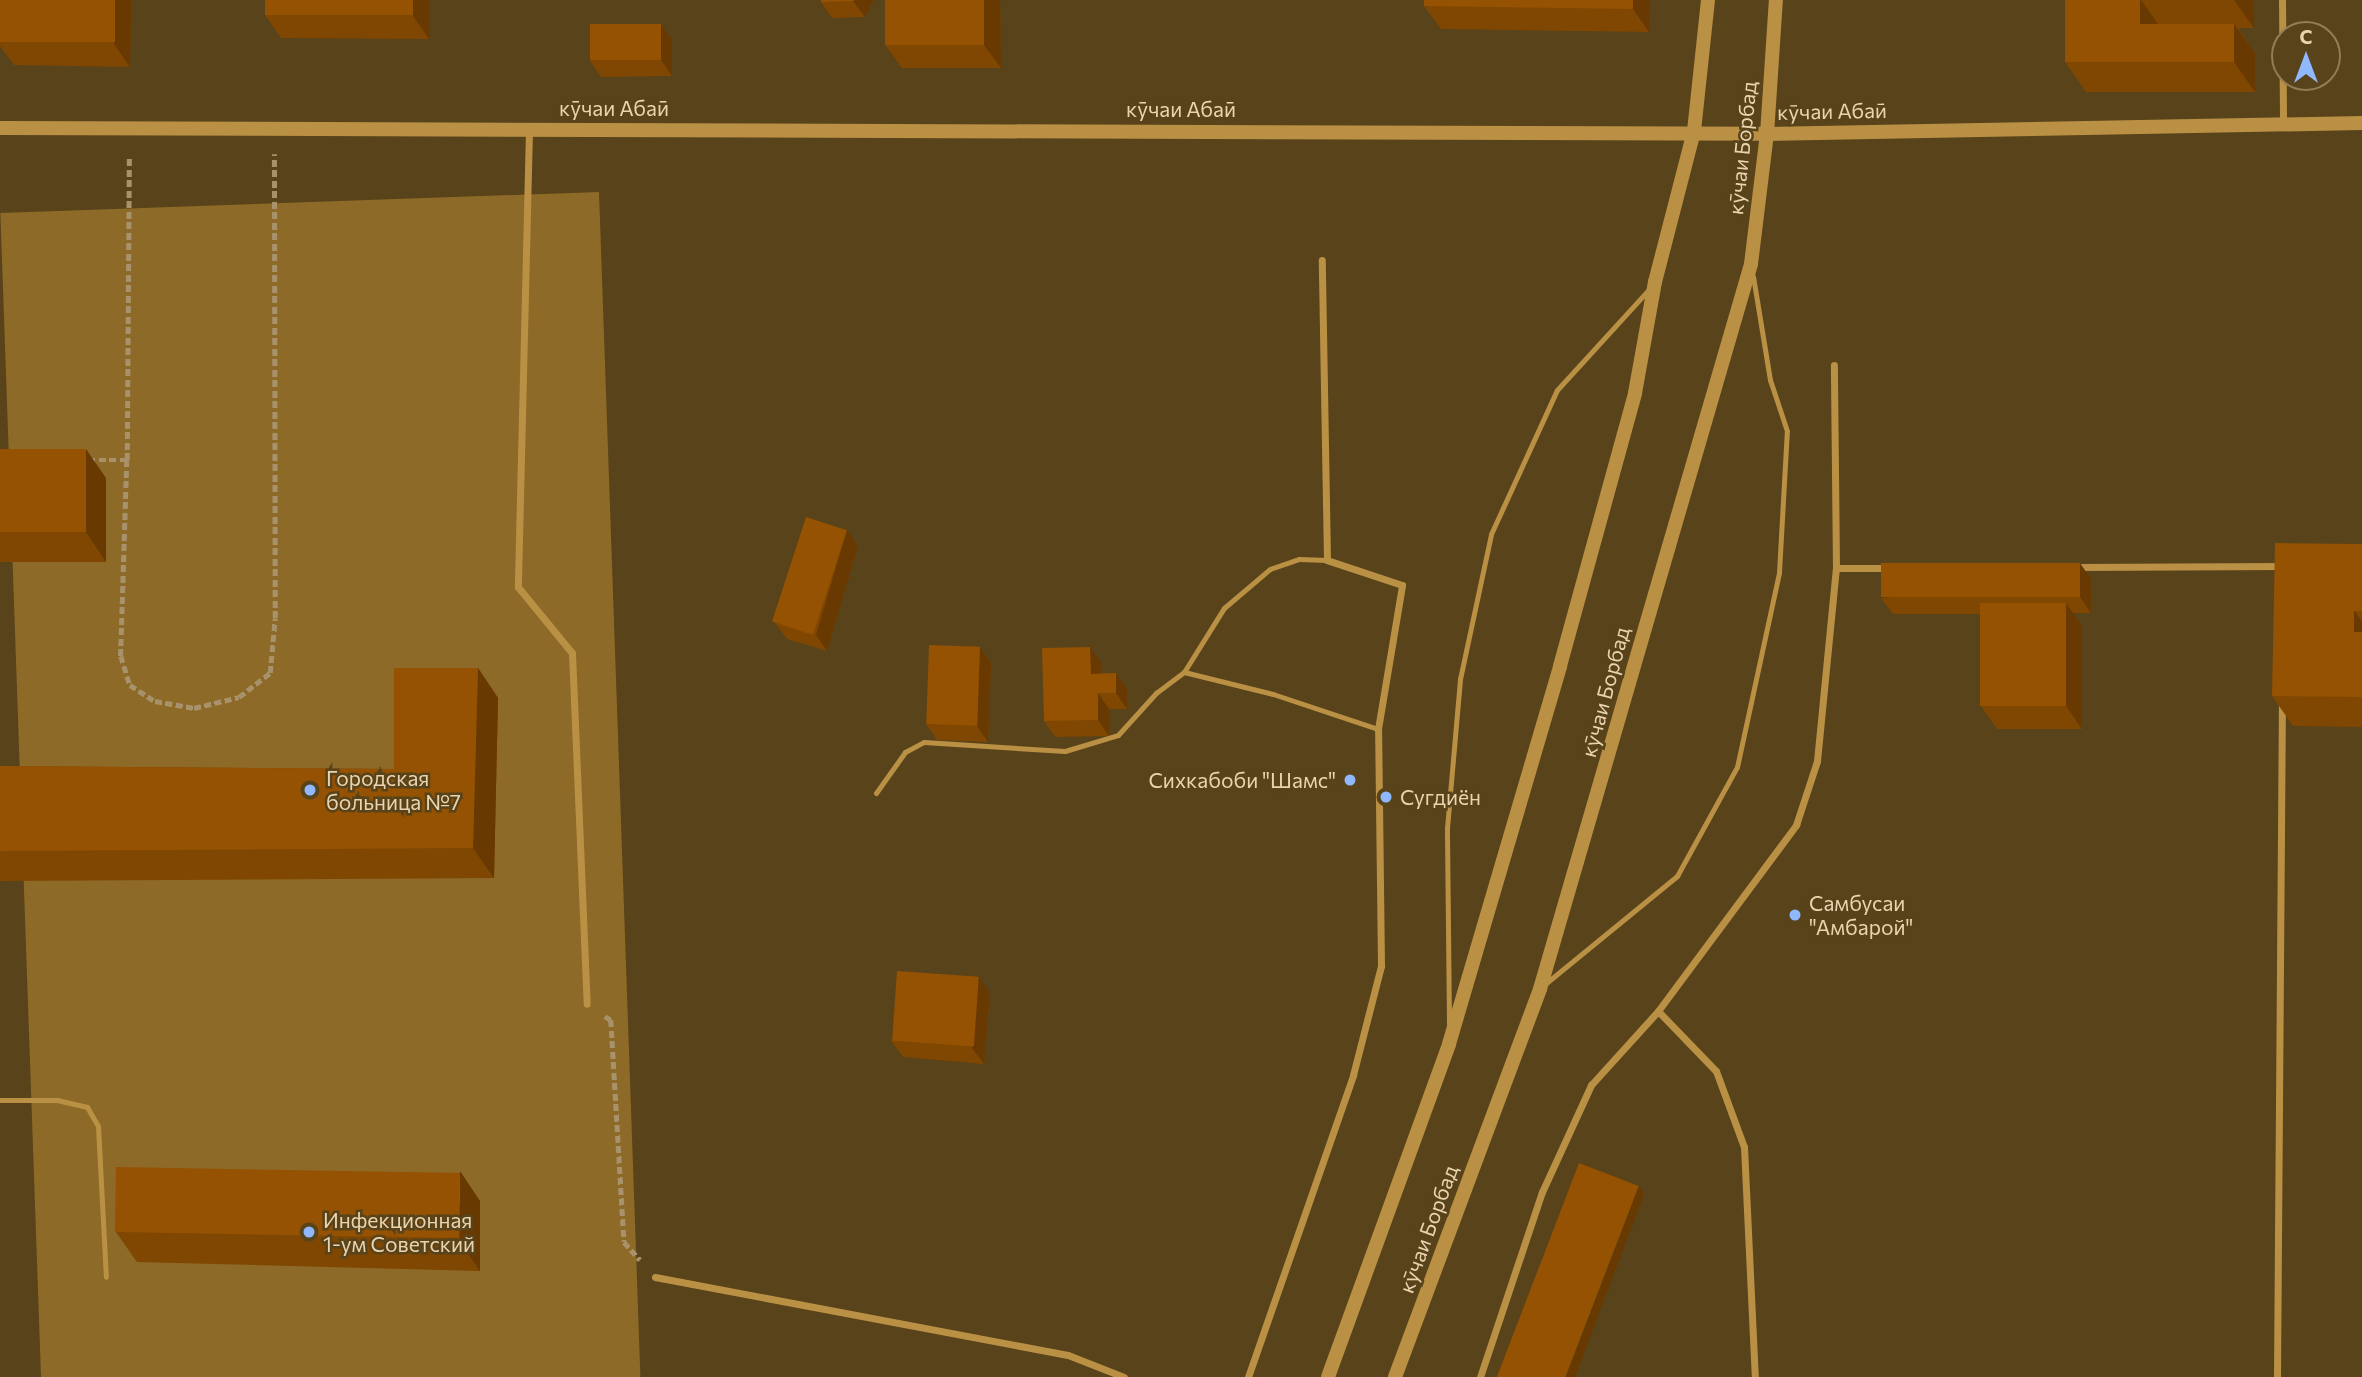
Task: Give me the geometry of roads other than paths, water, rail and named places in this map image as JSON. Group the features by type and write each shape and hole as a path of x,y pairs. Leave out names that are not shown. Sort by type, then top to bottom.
{"main road":[{"name":"кӯчаи Борбад","path":"1328,1377 1449,1044 1628,419 1655,282 1694,131 1708,0"},
{"name":"кӯчаи Борбад","path":"1395,1377 1540,989 1751,264 1768,134 1776,0"},
{"name":"кӯчаи Абаӣ","path":"0,128 1694,131 1768,134 2283,122 2362,123"}],"street":[{"path":"2282,0 2283,122"},
{"path":"529,129 518,587 572,653 587,1004"},
{"path":"1248,1377 1353,1075 1381,966 1378,729 1402,585 1327,560 1322,260"},
{"path":"1480,1377 1542,1192 1591,1085 1658,1011 1796,825 1817,761 1836,568 1834,365"},
{"path":"2282,580 2283,566"},
{"path":"2059,567 2296,566"},
{"path":"1836,568 1892,568"},
{"path":"2277,1377 2282,692"},
{"path":"1658,1011 1716,1071 1744,1147 1755,1377"},
{"path":"655,1277 1068,1355 1124,1377"}],"lane":[{"path":"1540,989 1677,876 1737,767 1779,572 1787,431 1770,380 1751,264"},
{"path":"1449,1044 1448,814 1460,679 1492,534 1557,390 1655,282"},
{"path":"876,793 905,752 924,742 1065,751 1118,735 1157,693 1184,672 1224,608 1270,569 1298,559 1327,560"},
{"path":"1184,672 1273,694 1378,729"},
{"path":"0,1100 57,1100 87,1107 98,1126 106,1277"}],"place":[{"name":"Сихкабоби \"Шамс\"","path":"1350,780"},
{"name":"Городская больница №7","path":"310,790"},
{"name":"Сугдиён","path":"1386,797"},
{"name":"Самбусаи \"Амбарой\"","path":"1795,915"},
{"name":"Инфекционная 1-ум Советский","path":"309,1232"}]}
